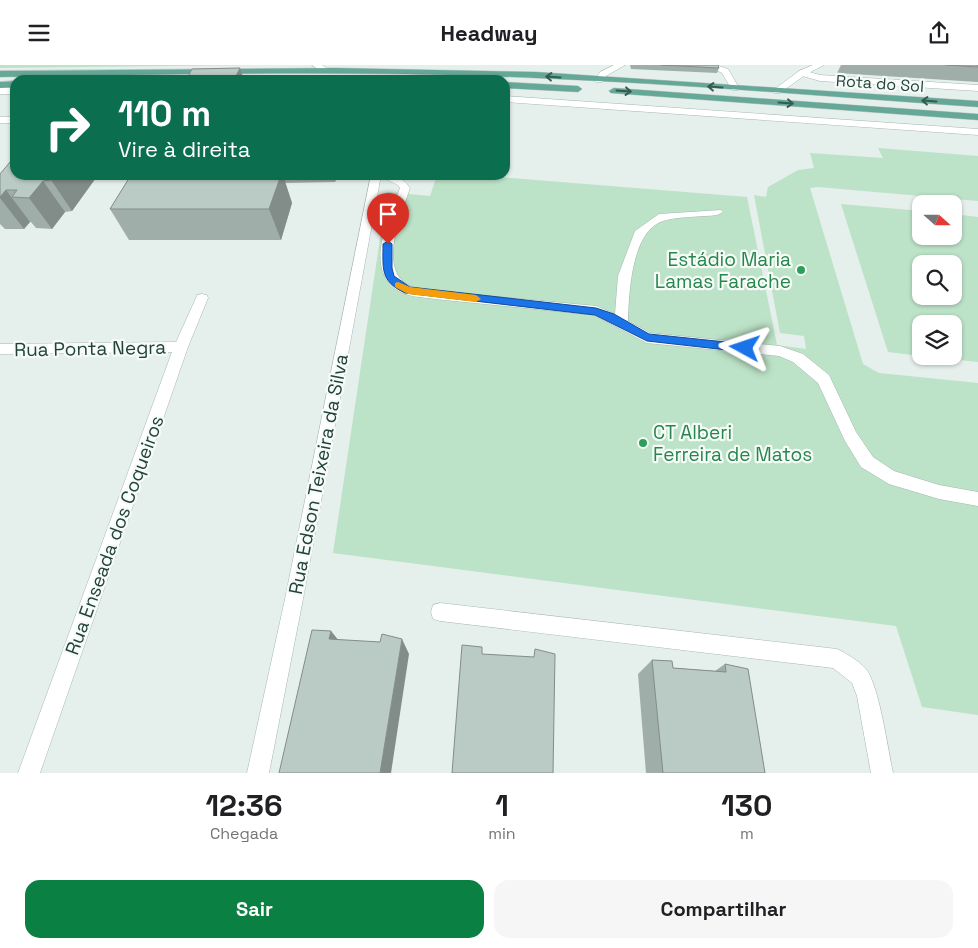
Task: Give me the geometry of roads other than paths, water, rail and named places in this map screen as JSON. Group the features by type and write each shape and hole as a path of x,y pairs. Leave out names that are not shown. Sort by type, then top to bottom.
{"main road":[{"name":"Rota do Sol","path":"0,74 282,68 502,74 976,103"},
{"path":"510,85 588,89"},
{"name":"Rota do Sol","path":"607,90 978,117"}],"street":[{"path":"316,65 325,70"},
{"path":"599,79 621,65"},
{"path":"777,91 802,73 820,65"},
{"path":"716,68 726,71 735,88"},
{"path":"802,73 820,78 978,88"},
{"path":"510,99 978,132"},
{"name":"Rua Edson Teixeira da Silva","path":"258,773 294,599 375,180"},
{"path":"394,180 402,183 405,188 388,244 389,273 390,278 408,291 596,311 647,337 780,351 798,358 824,379 850,436 866,461 889,477 938,492 978,499"},
{"path":"621,323 624,276 639,234 659,218 718,213"},
{"name":"Rua Enseada dos Coqueiros","path":"29,773 181,347 202,298"},
{"name":"Rua Ponta Negra","path":"0,349 181,347"},
{"path":"440,613 837,659 859,675 867,696 882,773"}],"place":[{"name":"Estádio Maria Lamas Farache","path":"801,270"},
{"name":"CT Alberi Ferreira de Matos","path":"643,443"}]}
